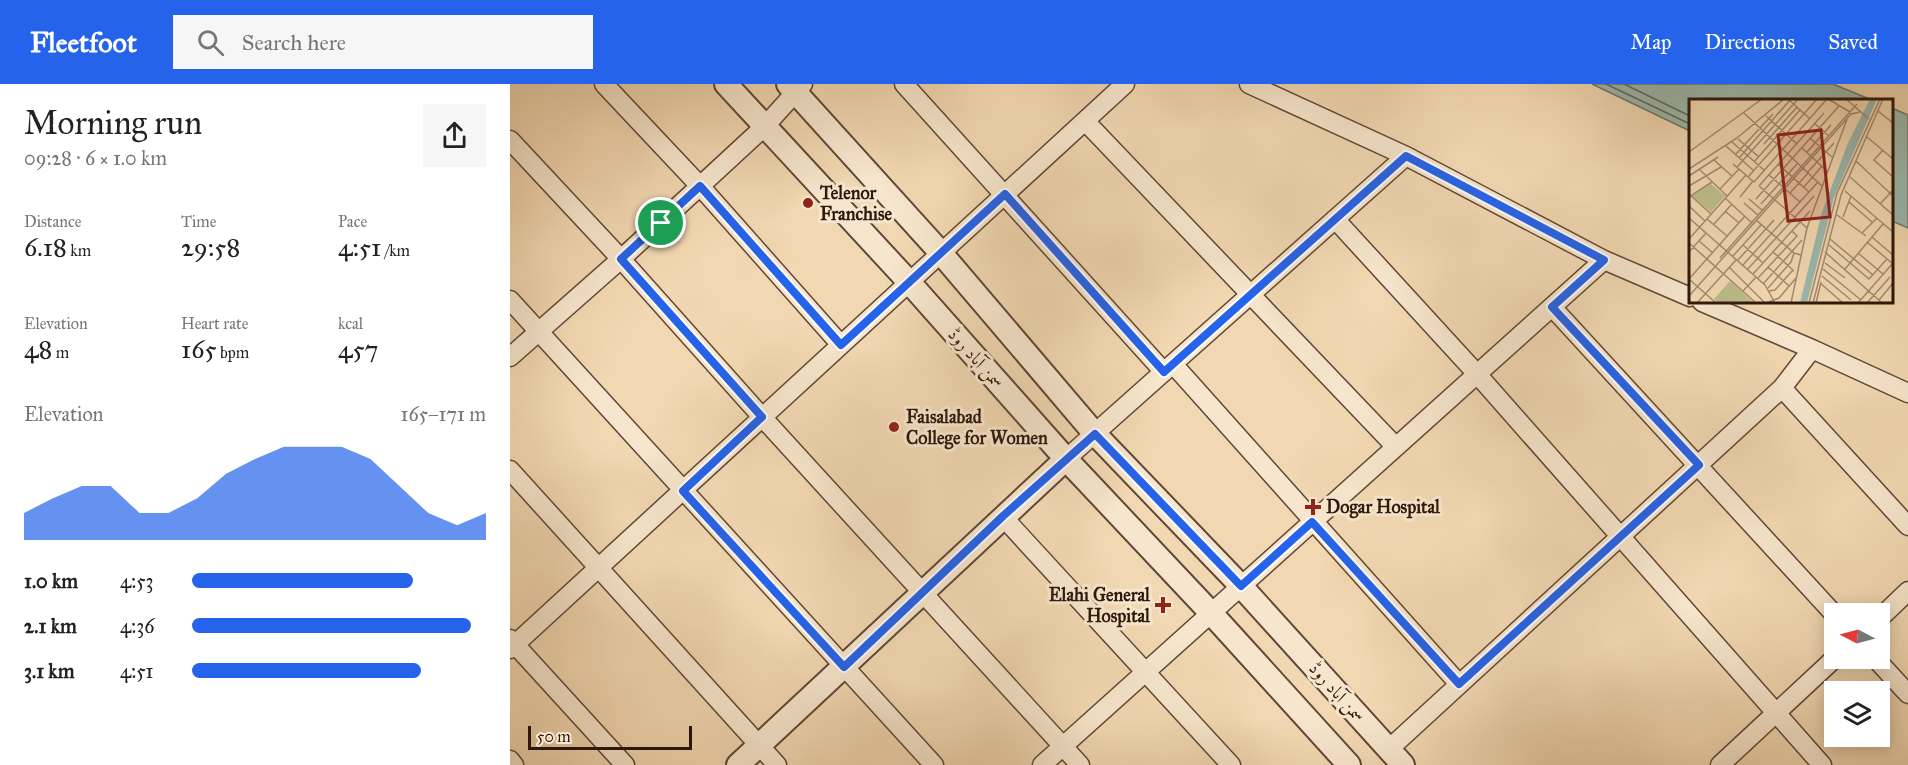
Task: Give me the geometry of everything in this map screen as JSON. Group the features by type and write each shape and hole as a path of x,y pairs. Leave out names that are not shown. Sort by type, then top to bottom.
{"street":[{"path":"604,84 700,186 841,345"},
{"name":"سمن آباد روڈ","path":"726,84 909,282 1066,459 1211,613 1349,765"},
{"path":"904,84 1312,522 1459,684"},
{"path":"625,765 512,644 683,491 1125,84"},
{"path":"1250,84 1406,156 1604,260 1689,297"},
{"path":"510,357 621,259 765,126 795,86"},
{"name":"سمن آباد روڈ","path":"795,86 1095,434 1241,586 1396,757"},
{"path":"1085,121 1396,447"},
{"path":"510,140 621,259 1080,765"},
{"path":"738,765 1003,516 1406,156"},
{"path":"1335,219 1477,374 1822,765"},
{"path":"1042,765 1604,260"},
{"path":"510,300 934,765"},
{"path":"1704,303 1908,393"},
{"path":"1552,307 1824,603"},
{"path":"1396,757 1459,684 1782,388 1812,349"},
{"path":"1782,388 1908,526"},
{"path":"510,470 777,765"},
{"path":"1003,516 1232,765"},
{"path":"1890,608 1908,591"},
{"path":"1720,765 1824,668"},
{"path":"1885,669 1908,694"},
{"path":"510,760 514,765"}],"water":[{"path":"1592,84 1833,84 1870,99 1689,99 1689,131"},
{"path":"1893,108 1908,115 1908,228 1893,221"}],"place":[{"name":"Telenor Franchise","path":"808,203"},
{"name":"Faisalabad College for Women","path":"894,427"},
{"name":"Dogar Hospital","path":"1313,507"},
{"name":"Elahi General Hospital","path":"1163,605"}],"route":[{"path":"1406,156 1604,260 1552,307 1699,465 1459,684 1312,522 1241,586 1095,434 1003,516 844,667 683,491 762,417 621,259 661,223 700,186 841,345 1005,194 1164,372 1406,156"}]}
